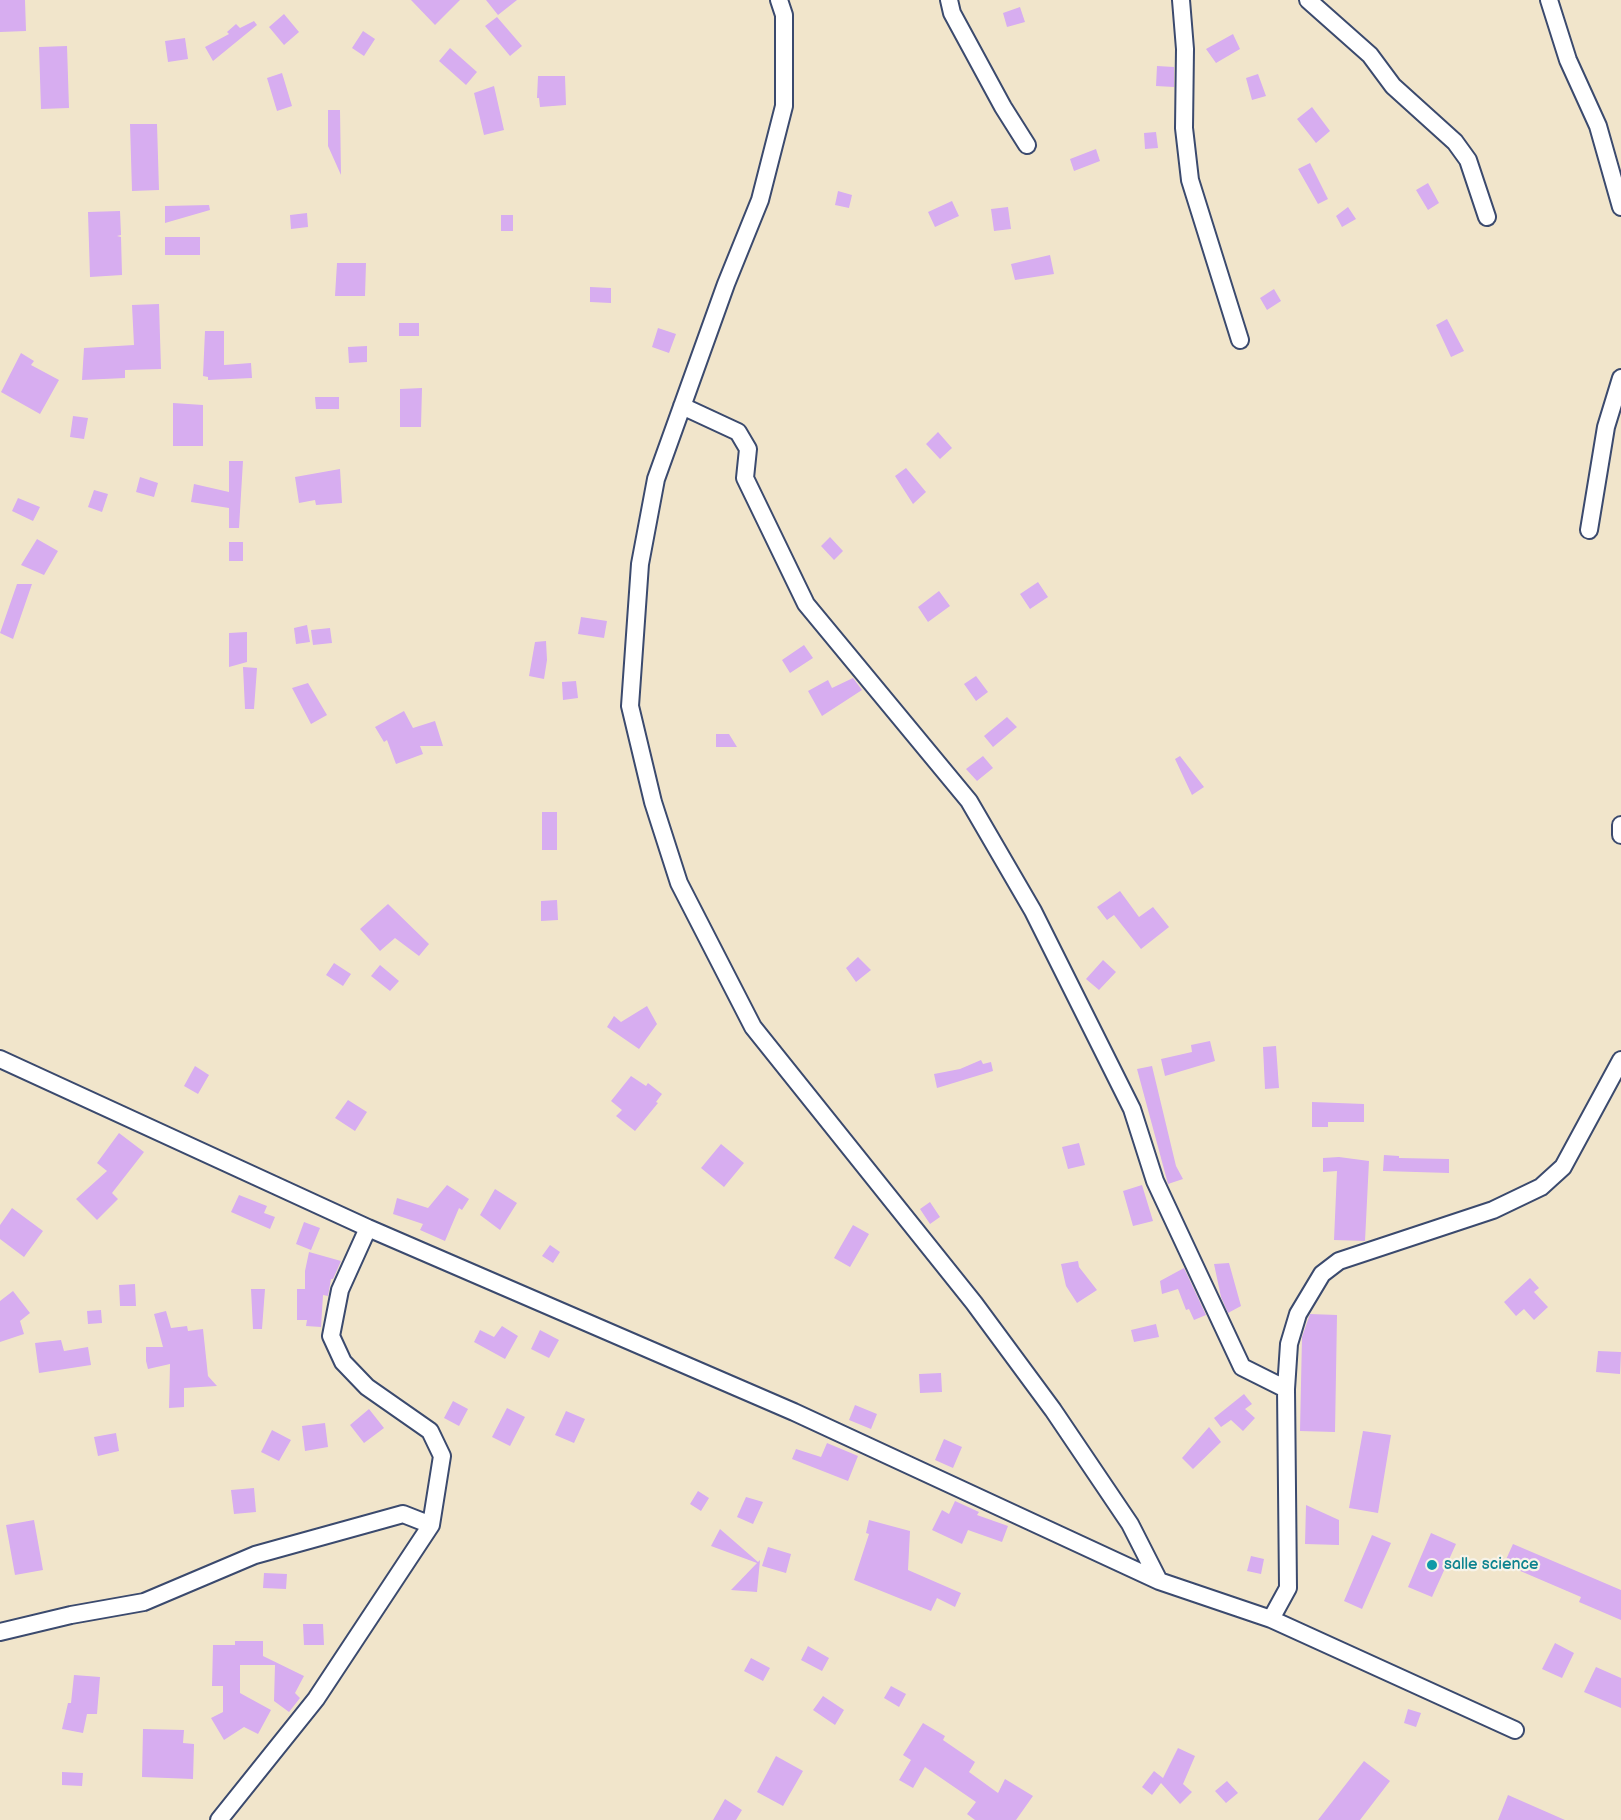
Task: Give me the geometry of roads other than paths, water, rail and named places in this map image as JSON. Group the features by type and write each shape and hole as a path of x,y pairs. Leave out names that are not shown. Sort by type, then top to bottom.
{"street":[{"path":"779,0 784,15 784,106 760,200 656,479 640,564 630,706 653,802 679,883 753,1026 974,1303 1053,1410 1130,1524 1159,1581"},
{"path":"949,0 952,13 1003,107 1027,145"},
{"path":"1181,0 1185,49 1184,128 1190,180 1240,340"},
{"path":"1308,0 1370,55 1393,86 1455,142 1468,160 1486,217"},
{"path":"1549,0 1568,60 1598,126 1621,207"},
{"path":"1589,530 1606,427 1621,378"},
{"path":"682,406 738,432 748,449 745,478 806,604 969,801 1033,911 1132,1109 1155,1181 1242,1367 1286,1389"},
{"path":"1621,825 1621,836"},
{"path":"0,1059 368,1228 794,1412 1159,1581 1271,1619 1515,1730"},
{"path":"1271,1619 1288,1588 1286,1389 1289,1344 1298,1314 1322,1274 1339,1261 1493,1210 1541,1188 1563,1167 1621,1060"},
{"path":"219,1820 316,1699 431,1525 442,1456 430,1431 367,1387 343,1362 331,1336 339,1290 368,1228"},
{"path":"0,1632 70,1615 144,1602 255,1555 403,1514 431,1525"}],"place":[{"name":"salle science","path":"1432,1565"}]}
